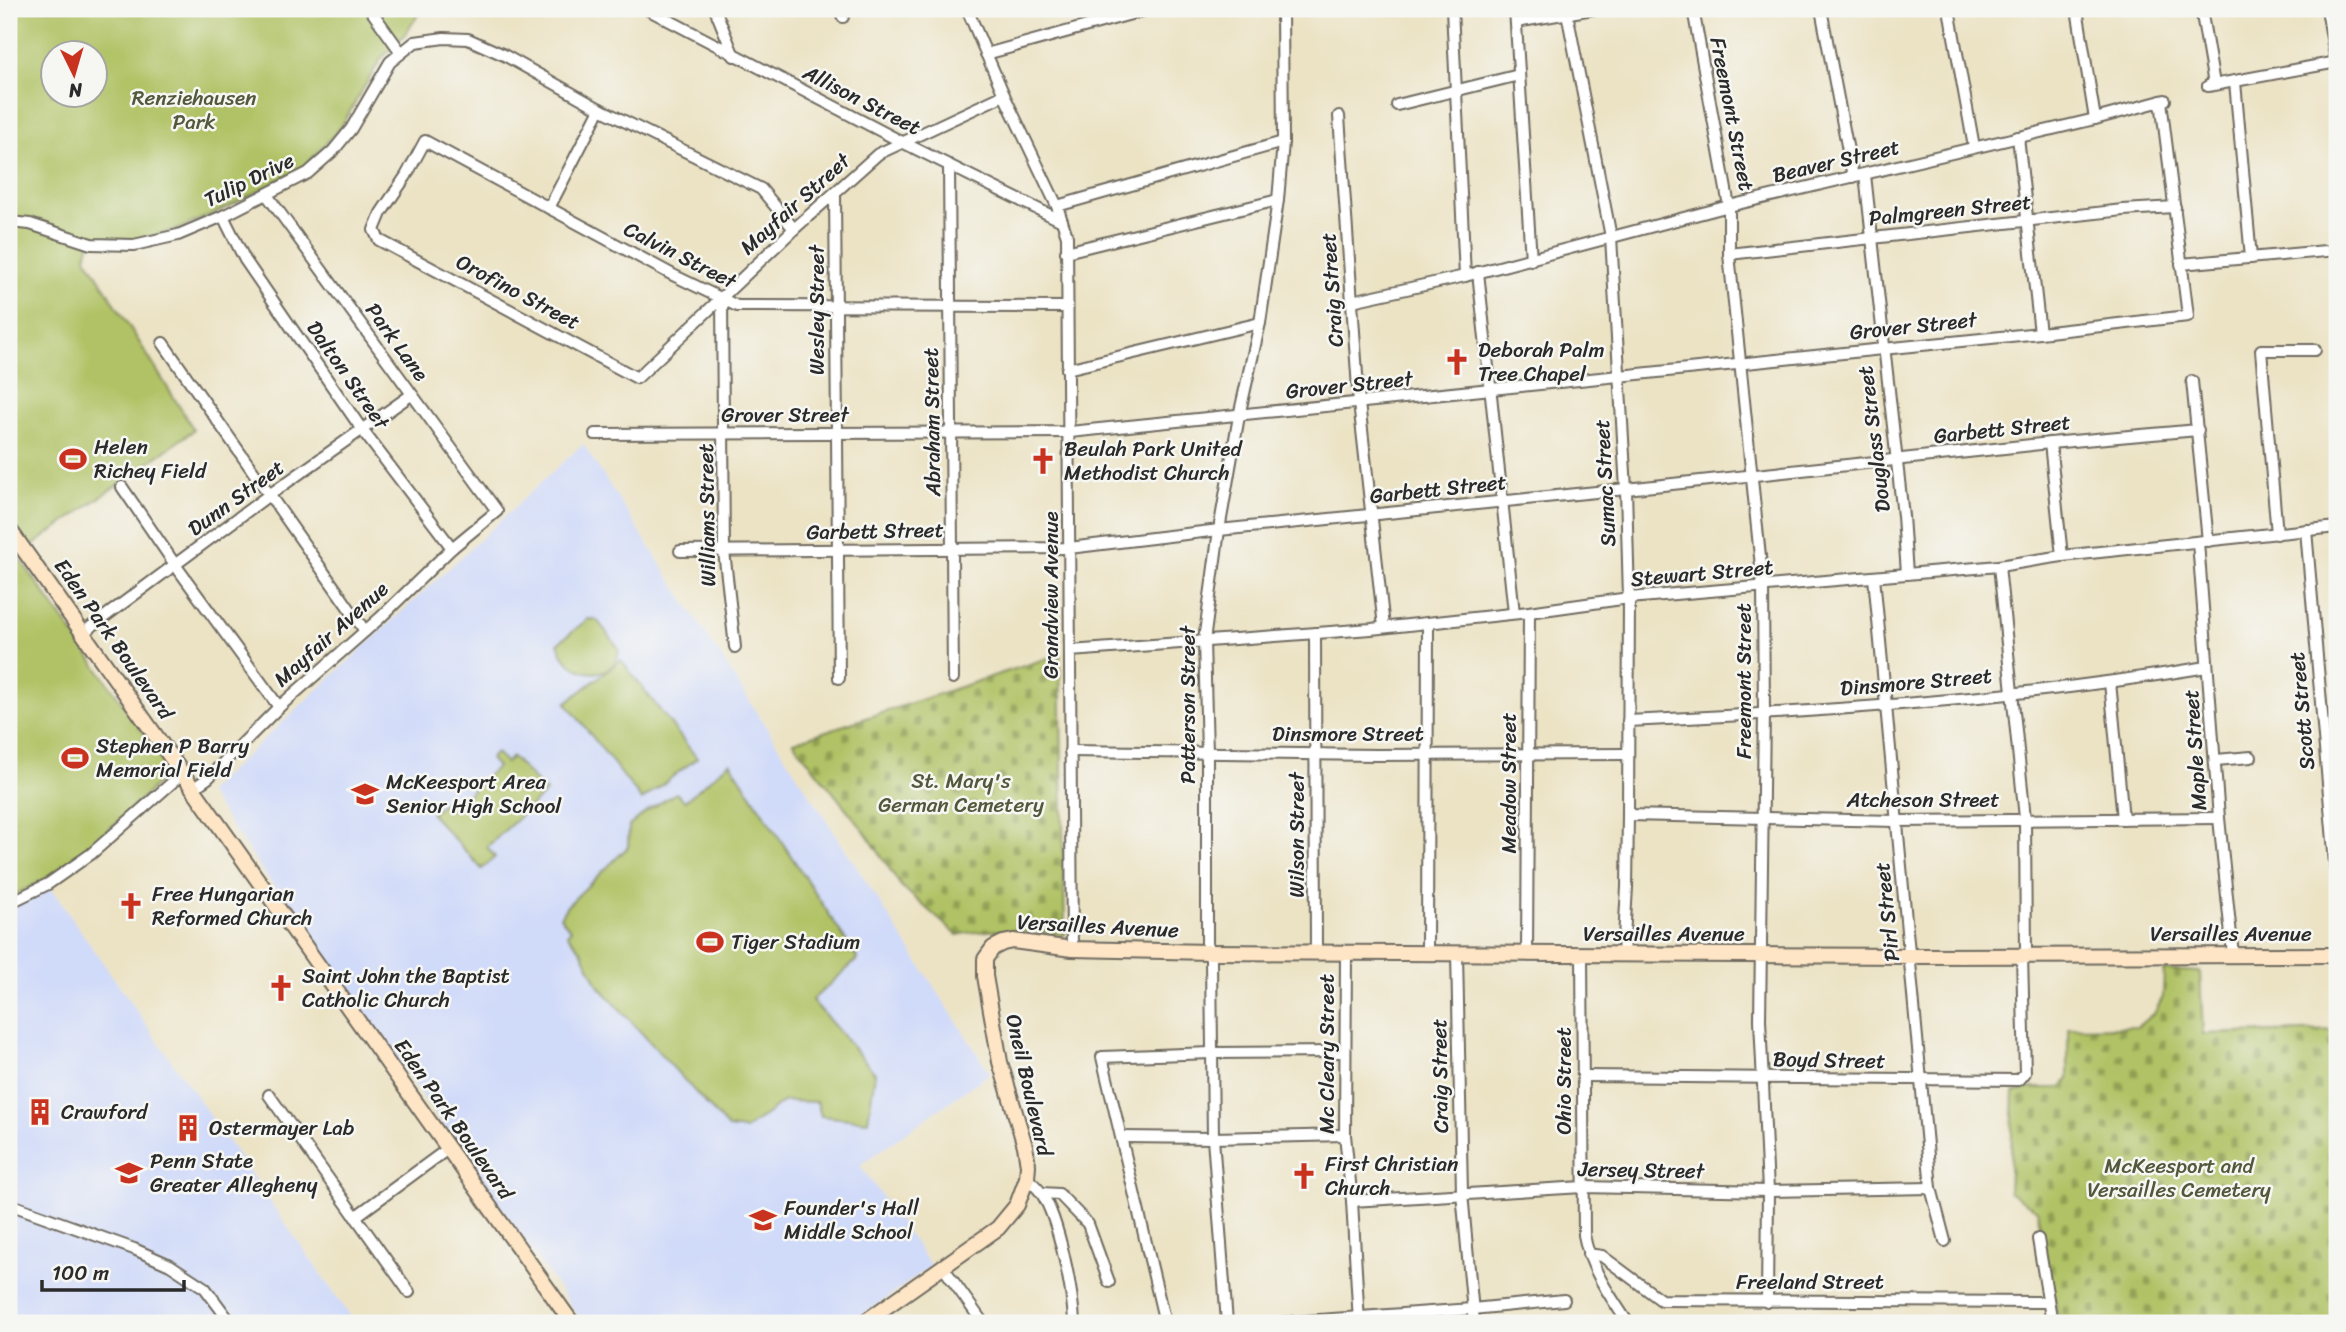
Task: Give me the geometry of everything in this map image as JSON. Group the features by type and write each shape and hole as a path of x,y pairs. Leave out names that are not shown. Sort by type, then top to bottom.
{"street":[{"path":"370,9 400,51"},
{"name":"Allison Street","path":"648,9 734,56 1062,221"},
{"path":"715,9 734,56"},
{"name":"Grandview Avenue","path":"967,9 1057,206 1067,236 1072,949"},
{"path":"986,54 1149,9"},
{"name":"Patterson Street","path":"1227,1323 1213,1138 1203,641 1238,416 1260,323 1278,200 1283,142 1282,9"},
{"path":"1452,9 1465,276"},
{"path":"1515,9 1531,260"},
{"path":"1516,22 1593,9"},
{"name":"Freemont Street","path":"1693,9 1729,206 1729,254 1763,586 1760,955 1762,1078 1768,1191 1767,1301"},
{"name":"Douglass Street","path":"1821,9 1872,238 1907,574"},
{"path":"1949,9 1974,147"},
{"path":"2077,9 2095,120"},
{"path":"2201,9 2211,85 2337,64 2327,9"},
{"name":"Sumac Street","path":"1567,13 1611,237 1626,489 1629,598 1628,814 1623,955"},
{"name":"Wesley Street","path":"400,51 415,42 468,39 504,55 600,109 761,189 794,229"},
{"name":"Tulip Drive","path":"9,222 30,224 91,244 134,245 178,235 223,216 308,173 333,151 351,129 390,62 400,51"},
{"path":"1397,105 1519,75"},
{"path":"2235,82 2251,258"},
{"name":"Mayfair Street","path":"637,378 794,229 878,154 1004,95"},
{"name":"Beaver Street","path":"1352,301 1531,260 1729,206 2095,120 2163,100 2175,207"},
{"path":"549,208 600,109"},
{"name":"Craig Street","path":"1339,116 1359,403 1384,627"},
{"path":"2018,137 2040,333"},
{"name":"Calvin Street","path":"379,240 374,229 381,213 425,141 673,275 737,306 1067,307"},
{"path":"1057,206 1283,142"},
{"name":"Abraham Street","path":"949,165 953,678"},
{"name":"Wesley Street","path":"835,194 839,678"},
{"name":"Park Lane","path":"267,195 497,511"},
{"path":"1066,252 1278,200"},
{"path":"2175,207 2181,264 2337,250"},
{"name":"Palmgreen Street","path":"1729,254 2175,207"},
{"name":"Dalton Street","path":"223,216 245,260 363,431 452,548"},
{"name":"Orofino Street","path":"379,240 637,378"},
{"name":"Grover Street","path":"595,434 1070,432 2040,333 2188,316 2181,264"},
{"path":"1478,272 1514,613"},
{"name":"Williams Street","path":"722,298 724,551 735,647"},
{"path":"1067,369 1260,323"},
{"path":"163,343 365,631"},
{"path":"2277,534 2261,350 2315,350"},
{"name":"Maple Street","path":"2192,381 2198,430 2207,667 2233,955"},
{"name":"Dunn Street","path":"84,632 269,495 411,396"},
{"name":"Garbett Street","path":"680,551 1069,548 2050,443 2198,430"},
{"path":"2050,443 2062,556"},
{"path":"122,487 279,707"},
{"name":"Mayfair Avenue","path":"194,788 452,548 497,511"},
{"name":"Stewart Street","path":"1070,651 1315,634 1428,623 1629,598 1999,566 2062,556 2337,527"},
{"name":"Eden Park Boulevard","path":"9,529 572,1323"},
{"name":"Scott Street","path":"2306,530 2337,887"},
{"name":"Boyd Street","path":"1584,1076 2019,1080 2025,1073 2025,818 1999,566"},
{"name":"Pirl Street","path":"1874,577 1931,1188 1945,1241"},
{"name":"Meadow Street","path":"1527,954 1529,612"},
{"path":"1427,953 1428,623"},
{"name":"Wilson Street","path":"1315,634 1316,953"},
{"name":"Dinsmore Street","path":"1628,721 1887,706 2109,682 2207,667"},
{"path":"2109,682 2123,819"},
{"path":"2325,749 2337,748"},
{"name":"Dinsmore Street","path":"1070,751 1627,754"},
{"path":"2216,761 2251,757"},
{"path":"9,903 48,884 91,854 183,773"},
{"name":"Atcheson Street","path":"1628,814 1896,821 2219,818"},
{"name":"Versailles Avenue","path":"993,948 1013,941 1072,949 1209,952 1911,956 2337,955"},
{"name":"Oneil Boulevard","path":"863,1323 998,1228 1017,1205 1027,1178 1025,1146 1000,1062 985,976 985,958 993,948"},
{"name":"Mc Cleary Street","path":"1346,953 1345,1135 1359,1320"},
{"name":"Craig Street","path":"1457,954 1462,1193 1474,1323"},
{"name":"Ohio Street","path":"1582,954 1584,1236 1588,1254 1628,1323"},
{"path":"1166,1323 1102,1057 1344,1052"},
{"path":"269,1095 409,1292"},
{"path":"1122,1137 1345,1135"},
{"path":"355,1217 449,1148"},
{"path":"1027,1178 1042,1193 1050,1210 1073,1293 1074,1323"},
{"name":"Jersey Street","path":"1352,1200 1583,1187 1768,1191 1931,1188"},
{"path":"1042,1193 1059,1194 1088,1224 1109,1282"},
{"path":"9,1204 134,1249 170,1265 205,1288 231,1323"},
{"path":"2038,1239 2052,1323"},
{"name":"Freeland Street","path":"1588,1254 1602,1255 1661,1300 2049,1302"},
{"path":"943,1267 983,1323"},
{"path":"1277,1323 1359,1320 1563,1300"}],"shaded area":[{"path":"583,444 990,1073 860,1165 931,1266 852,1323 583,1323 207,792"},
{"name":"Penn State Greater Allegheny","path":"48,884 355,1323 9,1323 9,903"}],"green space":[{"name":"Renziehausen Park","path":"9,9 422,9 406,33 381,59 340,128 304,167 177,230 134,240 91,238 86,257 194,430 18,556 171,771 92,845 44,880 9,898"},
{"path":"588,619 597,620 619,649 617,660 602,672 592,673 572,665 563,656 558,643"},
{"name":"St. Mary's German Cemetery","path":"1060,654 1065,935 997,930 957,935 901,886 868,836 793,742"},
{"path":"621,660 697,758 642,800 566,703"},
{"path":"496,753 506,763 512,757 546,792 487,847 495,857 482,869 431,814 444,802 451,810 497,767 490,759"},
{"name":"Tiger Stadium","path":"730,762 858,959 812,1000 875,1073 868,1121 821,1116 817,1102 784,1101 745,1130 728,1128 598,985 581,950 567,934 571,930 560,917 567,906 628,847 629,826 676,793 685,801"},
{"name":"McKeesport and Versailles Cemetery","path":"2164,970 2200,972 2203,1034 2337,1030 2337,1323 2059,1323 2037,1210 2009,1192 2014,1092 2031,1088 2060,1088 2068,1080 2068,1028 2137,1027 2155,1012 2163,997"}],"place":[{"name":"Deborah Palm Tree Chapel","path":"1457,362"},
{"name":"Helen Richey Field","path":"73,459"},
{"name":"Beulah Park United Methodist Church","path":"1043,461"},
{"name":"Stephen P Barry Memorial Field","path":"75,758"},
{"name":"McKeesport Area Senior High School","path":"365,794"},
{"name":"Free Hungarian Reformed Church","path":"131,906"},
{"name":"Tiger Stadium","path":"710,942"},
{"name":"Saint John the Baptist Catholic Church","path":"281,988"},
{"name":"Crawford","path":"40,1112"},
{"name":"Ostermayer Lab","path":"188,1128"},
{"name":"Penn State Greater Allegheny","path":"129,1173"},
{"name":"First Christian Church","path":"1304,1176"},
{"name":"Founder's Hall Middle School","path":"763,1220"}]}
